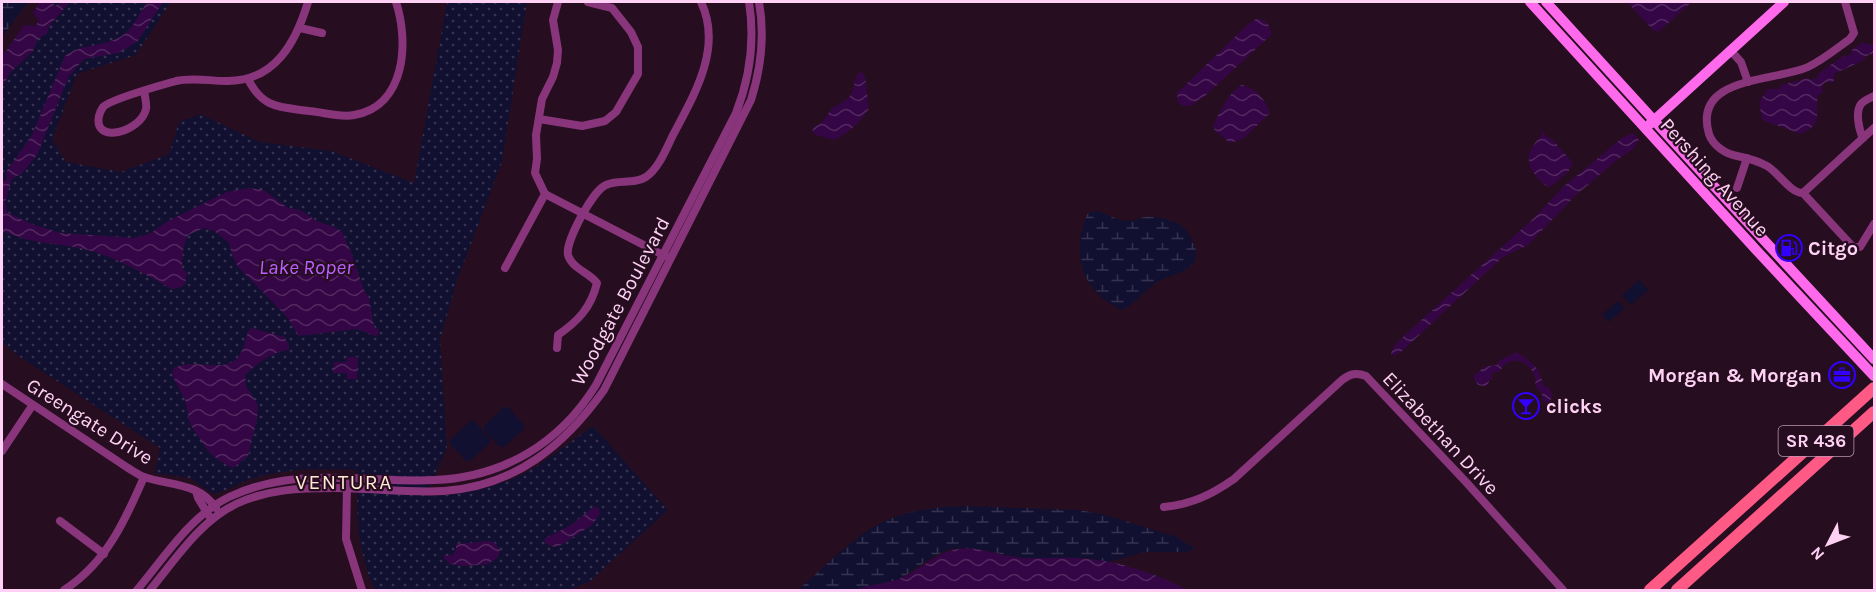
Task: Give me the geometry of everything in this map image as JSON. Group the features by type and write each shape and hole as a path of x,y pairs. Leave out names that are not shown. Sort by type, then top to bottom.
{"main road":[{"name":"SR 436","path":"1653,589 1875,388"},
{"name":"SR 436","path":"1677,591 1875,412"},
{"path":"1737,537 1748,518 1750,500"}],"street":[{"path":"144,91 147,109 135,126 114,134 102,128 98,119 101,109 110,102 144,91 182,80 248,79 267,70 294,40 308,2"},
{"path":"248,79 260,98 275,106 342,115 354,115 372,109 386,99 395,85 400,70 404,36 396,2"},
{"path":"558,2 554,20 558,50 557,63 542,99 535,173 544,194 667,256"},
{"path":"539,119 582,126 605,122 616,112 638,74 638,47 631,32 612,8 588,2"},
{"path":"557,348 558,335 588,309 597,283 593,277 572,263 568,254 568,244 596,191 605,185 645,178 661,159 705,69 709,45 708,24 701,2"},
{"name":"Woodgate Boulevard","path":"667,256 743,93 751,51 752,28 749,2"},
{"name":"Woodgate Boulevard","path":"137,591 166,554 206,512 214,505 252,488 279,480 301,477 434,480 461,478 489,472 531,452 558,432 584,404 598,382 752,96 761,50 759,2"},
{"name":"Pershing Avenue","path":"1530,2 1875,376"},
{"name":"Pershing Avenue","path":"1546,2 1875,359"},
{"path":"1645,128 1784,2"},
{"path":"1845,2 1854,33 1850,39 1808,67 1729,87 1710,103 1708,132 1727,154 1766,165 1795,191 1803,193 1853,247 1860,247 1875,224"},
{"path":"300,28 322,33"},
{"path":"1730,50 1741,62 1748,82"},
{"path":"743,93 752,96"},
{"path":"1863,138 1858,112 1862,104 1875,96"},
{"path":"1803,193 1875,128"},
{"path":"1655,138 1664,131"},
{"path":"1737,188 1747,158"},
{"path":"505,268 544,194"},
{"name":"Woodgate Boulevard","path":"150,591 185,546 212,520 234,505 251,498 280,490 346,488 443,491 471,487 522,469 549,450 576,426 604,390 650,289"},
{"name":"Elizabethan Drive","path":"1164,507 1191,502 1214,493 1234,479 1348,375 1362,374 1466,482 1563,591"},
{"path":"598,382 608,381"},
{"path":"598,382 604,390"},
{"name":"Greengate Drive","path":"2,384 32,406 144,477 186,485 206,496 220,514"},
{"path":"2,451 32,406"},
{"path":"64,591 81,579 104,554 119,532 144,477"},
{"path":"347,478 346,539 362,591"},
{"path":"196,491 212,520"},
{"path":"60,521 104,554"},
{"path":"149,576 157,582"}],"green space":[{"path":"2,2 28,2 2,37"},
{"path":"40,2 171,2 136,55 77,74 52,140 66,162 121,172 169,154 179,122 200,114 260,142 332,151 414,183 447,2 527,2 502,162 458,278 440,339 447,448 426,496 455,494 485,488 514,478 540,464 593,426 668,510 589,582 569,590 375,590 361,546 357,470 318,469 280,472 249,480 214,494 190,478 155,473 160,448 17,355 2,342 2,57 24,25 35,26 39,21 33,13"},
{"path":"1097,211 1123,220 1153,217 1177,223 1185,229 1194,244 1195,261 1184,271 1154,284 1135,302 1122,310 1097,293 1088,282 1083,269 1080,242 1083,228 1088,213"},
{"path":"1639,280 1648,290 1631,305 1622,295"},
{"path":"1618,301 1625,308 1609,322 1602,315"},
{"path":"504,407 508,407 524,425 524,429 504,447 500,447 484,430 484,426"},
{"path":"470,421 474,421 490,439 490,443 470,461 466,461 450,444 450,440"},
{"path":"962,506 1078,510 1102,514 1177,537 1195,549 1187,552 1145,552 1108,562 1086,558 1024,558 979,549 951,549 936,555 903,577 891,582 855,590 798,590 861,535 885,521 923,510"}],"water":[{"path":"40,2 52,2 55,6 62,2 70,2 50,25 47,33 38,39 33,51 11,72 2,87 2,57 24,25 35,26 39,21 33,13"},
{"name":"Lake Roper","path":"147,2 163,2 137,42 118,53 84,59 69,76 37,155 22,173 12,179 5,202 7,212 29,223 60,233 135,238 151,233 168,221 227,192 249,188 264,190 288,208 300,210 317,221 342,232 369,298 374,327 379,330 378,335 357,329 299,336 287,317 238,267 229,243 214,231 204,228 188,235 182,259 182,268 187,273 185,284 172,289 99,253 21,238 2,230 2,185 7,177 6,172 32,135 65,56 77,49 111,41 123,35"},
{"path":"1627,2 1692,2 1658,32 1653,30"},
{"path":"1256,19 1266,22 1271,35 1205,96 1191,106 1183,106 1178,102 1177,93"},
{"path":"1863,42 1869,45 1874,43 1874,55 1870,54 1864,60 1834,74 1832,83 1826,82 1822,86 1823,93 1819,94 1817,100 1816,121 1809,130 1801,134 1762,120 1759,102 1768,89 1779,89 1781,85 1818,77 1818,74 1843,56 1851,55 1852,50"},
{"path":"861,71 865,77 869,109 854,127 834,140 816,135 812,131 814,127 821,123 834,107 850,96 856,77"},
{"path":"1241,85 1259,94 1270,113 1243,139 1230,143 1215,131 1213,125 1228,98"},
{"path":"1541,128 1573,163 1568,172 1550,187 1538,179 1529,164 1531,149 1542,135"},
{"path":"1633,133 1639,140 1633,149 1575,196 1528,245 1503,257 1401,352 1394,356 1391,354 1394,346 1407,333 1534,218 1563,187 1622,138"},
{"path":"251,328 284,337 289,344 289,350 271,356 245,375 246,386 258,405 257,420 248,456 233,468 218,460 208,451 190,424 185,400 172,375 173,369 188,364 220,365 234,361 241,354"},
{"path":"1516,352 1535,366 1540,373 1545,387 1549,387 1553,396 1549,403 1542,400 1542,394 1535,386 1533,372 1524,363 1517,361 1511,361 1500,371 1492,373 1492,379 1489,380 1488,385 1478,385 1473,377 1483,367 1497,365 1497,362"},
{"path":"347,357 358,357 357,379 347,379 347,373 333,373 334,362 347,362"},
{"path":"594,507 599,508 600,514 592,525 561,545 554,547 545,543 544,539 571,525"},
{"path":"490,541 495,543 500,550 498,557 488,564 464,566 450,564 443,557 444,554 453,555 456,544"},
{"path":"965,548 1017,557 1080,558 1114,563 1152,574 1188,590 855,590 901,578 946,552"}],"place":[{"name":"Citgo","path":"1789,248"},
{"name":"Morgan & Morgan","path":"1842,375"},
{"name":"clicks","path":"1526,406"}],"district":[{"name":"VENTURA","path":"344,482"}]}
